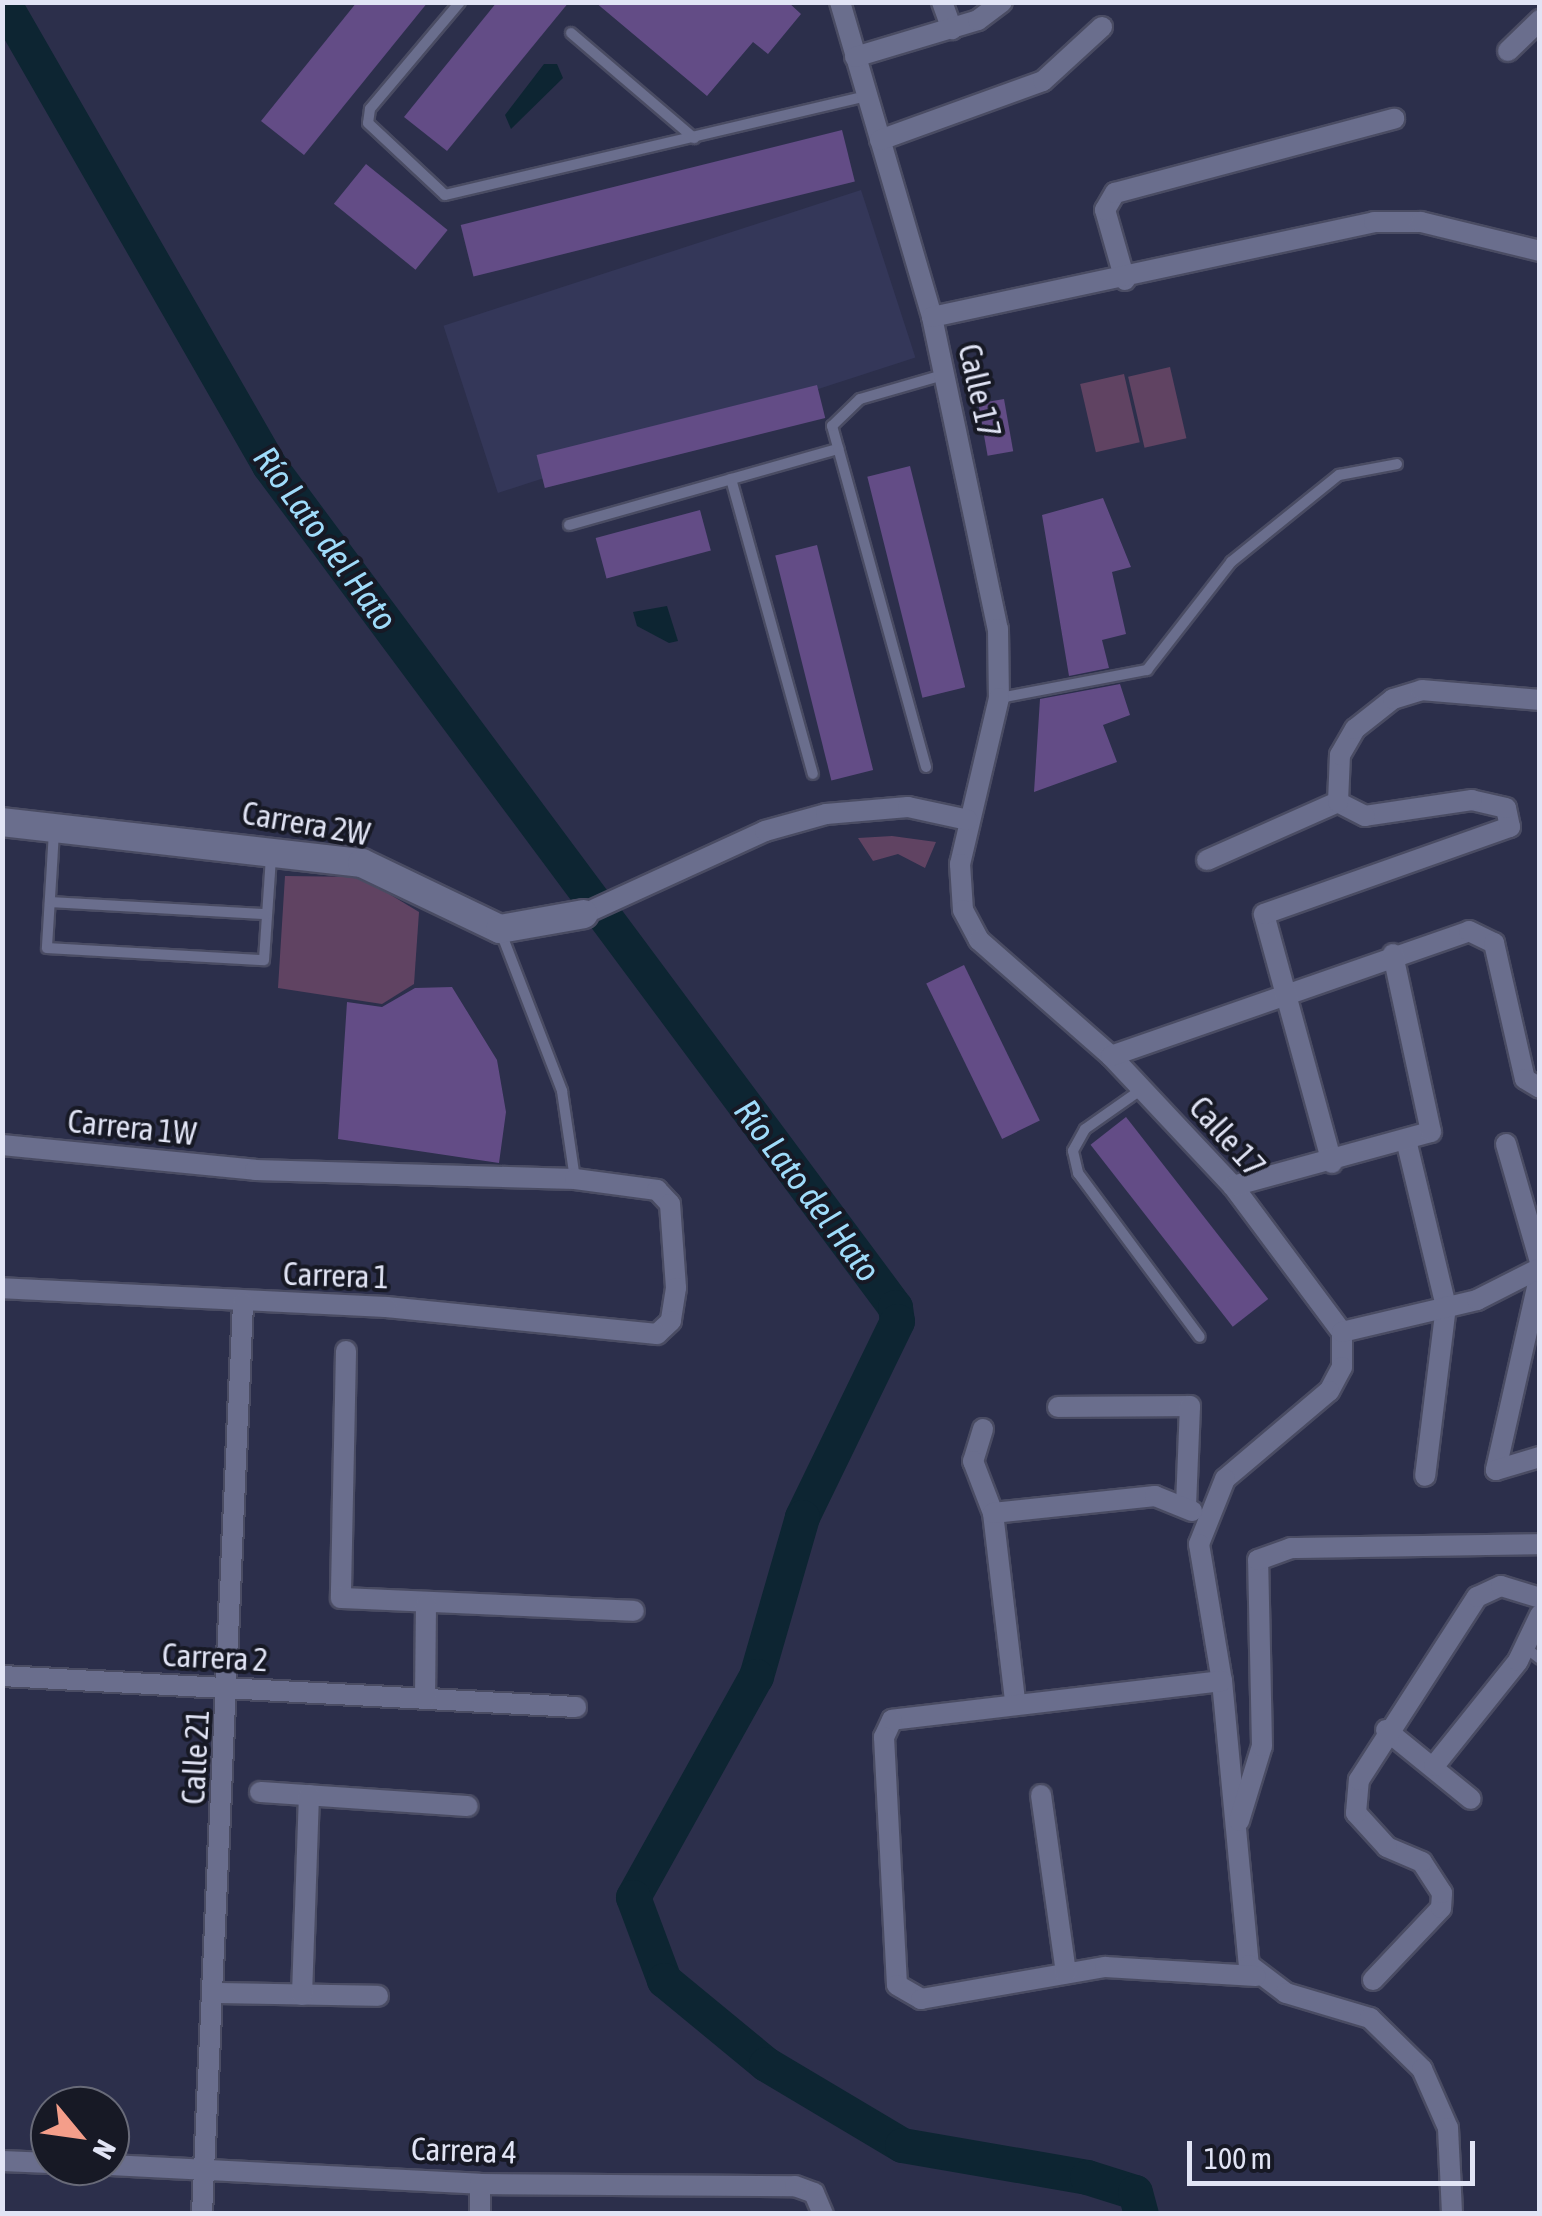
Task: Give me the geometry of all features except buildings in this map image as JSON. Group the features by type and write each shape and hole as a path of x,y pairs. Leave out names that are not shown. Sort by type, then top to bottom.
{"street":[{"name":"Calle 17","path":"840,2 932,316 984,545 1000,698 968,820 963,910 979,940 1111,1056 1233,1186 1342,1332"},
{"path":"942,2 952,29"},
{"path":"854,57 952,29 1002,2"},
{"path":"1508,51 1540,20"},
{"path":"880,140 1043,81 1102,27"},
{"path":"1125,280 1104,210 1115,193 1394,119"},
{"path":"932,316 1125,280 1374,222 1421,222 1540,251"},
{"path":"1338,802 1340,756 1355,729 1392,700 1422,690 1540,700"},
{"path":"1332,1162 1292,991 1264,924 1273,906 1486,840 1512,817 1472,800 1365,816 1338,802"},
{"path":"1207,860 1338,802"},
{"path":"500,929 584,914 764,830 854,810 908,807 968,820"},
{"name":"Carrera 2W","path":"2,822 362,862 500,929"},
{"path":"1111,1056 1393,954 1469,932 1494,943 1525,1079 1540,1088"},
{"path":"1233,1186 1407,1144 1431,1132 1433,1117 1393,954"},
{"path":"1407,1144 1446,1306 1425,1476"},
{"path":"1506,1144 1540,1268 1496,1470 1540,1458"},
{"name":"Carrera 1W","path":"2,1145 255,1170 575,1179 657,1190 670,1204 676,1288 666,1329"},
{"path":"1194,1512 1225,1479 1329,1391 1342,1367 1342,1332 1446,1306 1540,1268"},
{"name":"Carrera 1","path":"2,1288 666,1329"},
{"name":"Calle 21","path":"202,2214 229,1689 243,1303"},
{"path":"346,1352 335,1592 426,1604 634,1611"},
{"path":"1058,1407 1190,1406 1198,1577 1222,1681 1256,1976"},
{"path":"982,1429 972,1461 994,1513 1015,1700"},
{"path":"994,1513 1155,1496 1194,1512"},
{"path":"1236,1828 1262,1746 1258,1560 1291,1548 1540,1544"},
{"path":"1373,1980 1440,1908 1442,1893 1422,1862 1387,1847 1356,1813 1358,1780 1386,1730 1477,1597 1501,1586 1540,1598"},
{"path":"425,1699 426,1604"},
{"path":"1434,1766 1533,1654 1540,1615"},
{"name":"Carrera 2","path":"2,1676 576,1707"},
{"path":"1222,1681 913,1711 892,1720 884,1737 897,1985 921,1999 1066,1973 1155,1964 1256,1976 1370,2018 1422,2069 1448,2128 1452,2214"},
{"path":"1386,1730 1472,1800"},
{"path":"260,1792 468,1806"},
{"path":"302,1995 309,1795"},
{"path":"1041,1795 1066,1973"},
{"path":"214,1993 378,1996"},
{"path":"2,2161 30,2162"},
{"name":"Carrera 4","path":"130,2166 480,2184 795,2186 818,2204"},
{"path":"480,2184 480,2214"}],"lane":[{"path":"460,2 368,123 445,195 866,96"},
{"path":"571,33 694,138"},
{"path":"926,767 838,449 834,414 943,375"},
{"path":"569,526 838,449"},
{"path":"1000,698 1147,670 1231,562 1339,474 1397,464"},
{"path":"731,479 813,774"},
{"path":"54,826 47,948 264,960 271,850"},
{"path":"50,902 267,914"},
{"path":"500,929 562,1091 575,1179"},
{"path":"1142,1088 1086,1128 1073,1151 1078,1172 1200,1336"}],"shaded area":[{"path":"544,64 557,64 563,78 511,129 505,115"},
{"path":"861,190 915,357 498,493 443,326"},
{"path":"1170,367 1186,438 1145,448 1128,377"},
{"path":"1124,374 1140,442 1096,452 1080,384"},
{"path":"667,606 678,641 669,643 637,626 633,612"},
{"path":"892,836 936,842 925,868 898,854 873,861 858,838"},
{"path":"285,876 361,877 419,912 414,984 382,1004 278,988"}],"waterway":[{"name":"Río Lato del Hato","path":"3,2 269,465 895,1307 897,1321 802,1517 756,1676 633,1897 664,1980 766,2064 902,2145 1087,2177 1135,2192 1141,2214"}]}
